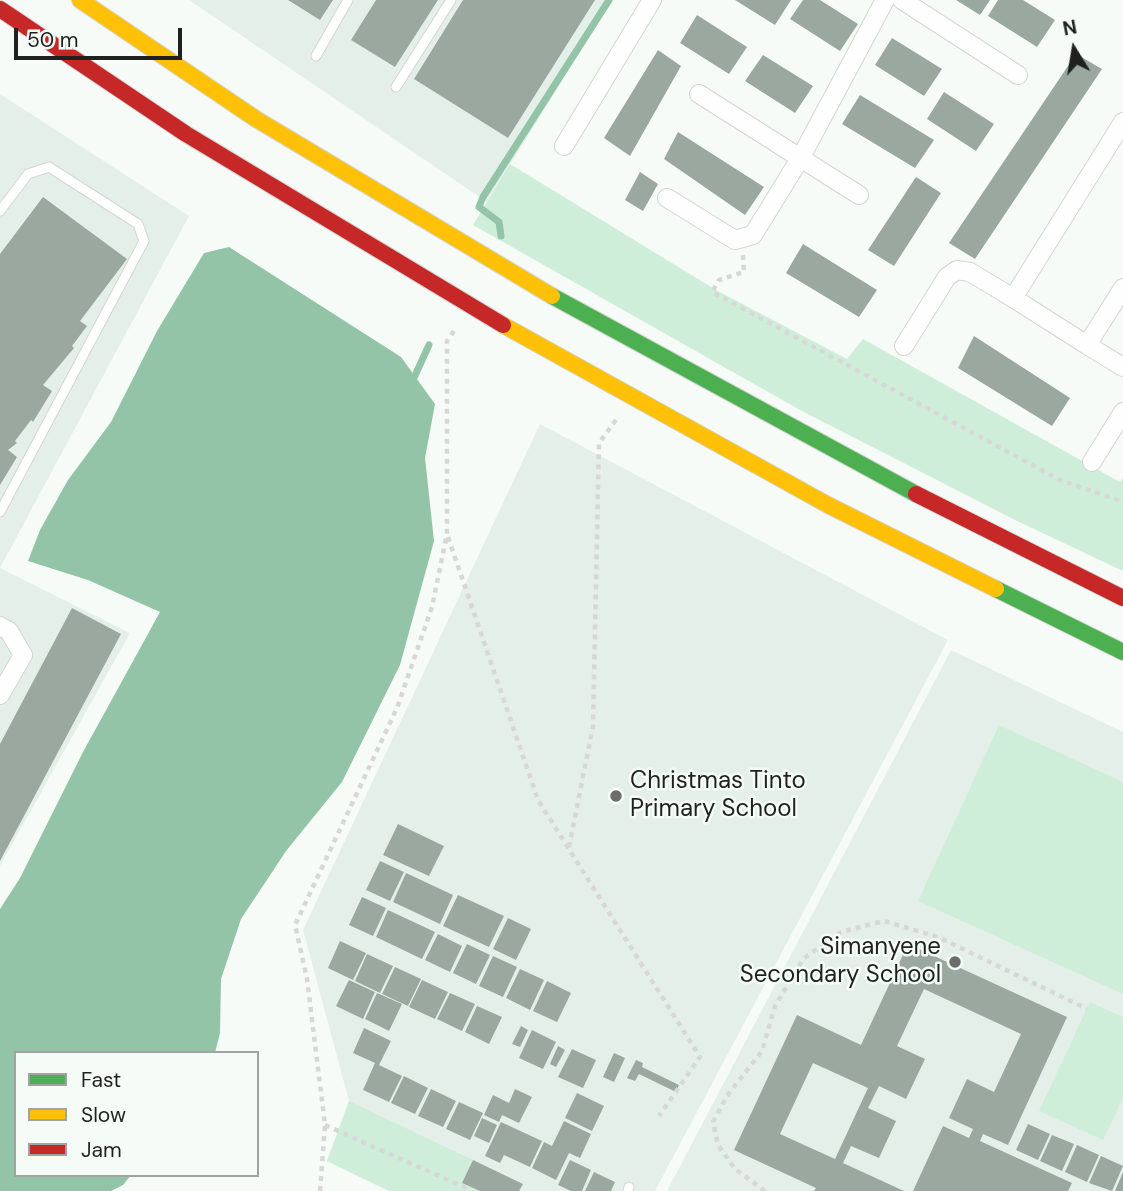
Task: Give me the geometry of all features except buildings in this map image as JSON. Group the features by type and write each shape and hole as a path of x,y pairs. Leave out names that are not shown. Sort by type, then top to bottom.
{"highway":[{"path":"80,0 256,119 540,289 914,493 1123,598"},
{"path":"0,9 186,134 469,306 828,505 1123,652"}],"street":[{"path":"564,146 652,0"},
{"path":"667,198 735,240 741,241 753,235 801,157 885,0"},
{"path":"902,0 1018,75"},
{"path":"699,94 859,195"},
{"path":"1013,298 1123,122"},
{"path":"904,346 947,277 957,270 970,272 1123,367"},
{"path":"1087,345 1123,288"},
{"path":"1092,462 1123,412"},
{"path":"0,626 9,631 23,655 0,695"}],"lane":[{"path":"316,56 348,0"},
{"path":"396,87 451,0"},
{"path":"0,211 28,174 49,167 138,224 144,241 0,512"}],"path":[{"path":"741,241 744,272 719,280 712,292 1059,480 1123,502"},
{"path":"320,1191 325,1125 307,979 295,925 397,708 432,607 447,534 447,341 469,306"},
{"path":"569,848 593,726 599,443 633,398"},
{"path":"447,534 538,800 700,1057 659,1116"},
{"path":"765,1191 735,1169 718,1145 713,1122 727,1096 762,1051 775,1006 803,959 841,932 884,921 938,937 1087,1009"},
{"path":"325,1125 464,1186 468,1191"}],"shaded area":[{"path":"189,0 612,0 487,202"},
{"path":"0,94 189,216 0,568"},
{"path":"510,164 716,290 847,359 863,339 1120,482 1123,478 1123,571 1015,520 800,410 473,225"},
{"path":"229,247 401,357 435,404 425,458 434,541 400,665 342,782 286,851 241,919 221,979 220,1033 216,1051 14,1051 14,1177 129,1177 123,1185 111,1191 0,1191 0,909 20,878 83,752 160,612 88,580 28,561 40,530 68,480 111,422 157,331 204,253"},
{"name":"Christmas Tinto Primary School","path":"540,424 948,640 655,1191 389,1191 327,1161 349,1101 303,930"},
{"path":"0,568 130,633 0,866"},
{"name":"Simanyene Secondary School","path":"951,650 1123,732 1123,1191 667,1191"},
{"path":"999,725 1123,782 1123,994 918,901"},
{"path":"1090,1002 1123,1017 1123,1098 1103,1140 1039,1111"},
{"path":"349,1101 473,1160 462,1183 480,1191 389,1191 327,1161"}],"waterway":[{"path":"501,236 499,222 479,207 483,197 609,0"},
{"path":"412,382 429,345"}],"traffic: fast":[{"path":"552,296 916,494"},
{"path":"996,589 1123,652"}],"traffic: slow":[{"path":"80,0 256,119 552,296"},
{"path":"503,325 828,505 996,589"}],"traffic: jam":[{"path":"0,9 186,134 503,325"},
{"path":"916,494 1123,598"}],"place":[{"name":"Christmas Tinto Primary School","path":"616,796"},
{"name":"Simanyene Secondary School","path":"955,962"}]}
